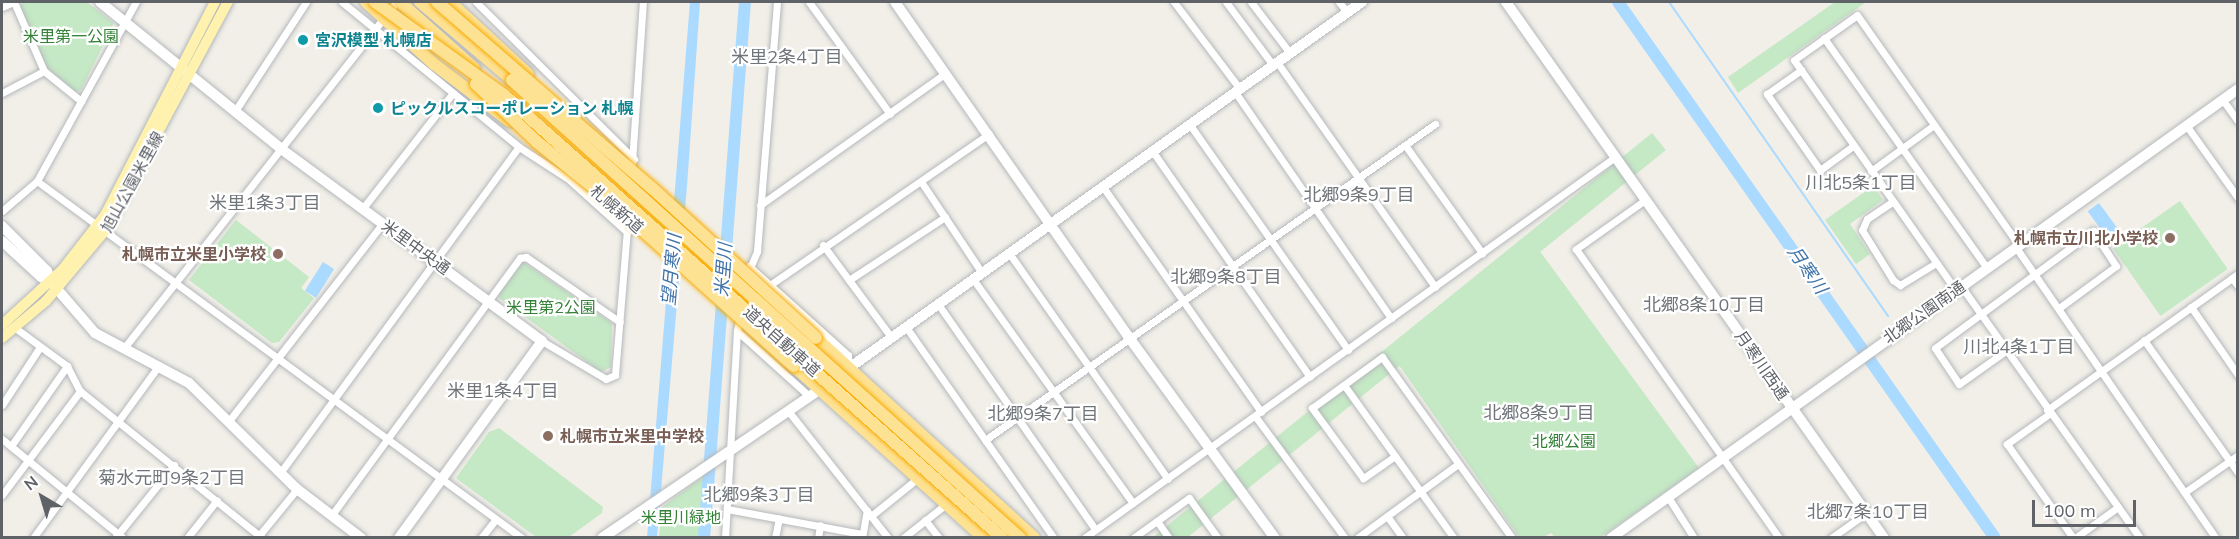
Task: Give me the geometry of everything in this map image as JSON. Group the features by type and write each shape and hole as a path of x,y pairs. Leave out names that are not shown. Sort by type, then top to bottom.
{"highway":[{"path":"366,2 434,64 537,142"},
{"path":"375,2 504,95"},
{"name":"札幌新道","path":"383,2 514,117 537,142 610,201 794,366 815,393 918,478 984,537"},
{"name":"道央自動車道","path":"398,2 1002,537"},
{"name":"道央自動車道","path":"420,2 513,80 1020,537"},
{"path":"436,2 513,80"},
{"path":"436,2 560,107 1034,537"},
{"path":"450,2 500,46 560,107"}],"main road":[{"name":"旭山公園米里線","path":"186,72 215,2"},
{"name":"旭山公園米里線","path":"2,338 54,285 101,229 186,72 228,2"},
{"name":"旭山公園米里線","path":"2,325 54,285"}],"street":[{"path":"2,7 13,2 44,71 81,101"},
{"name":"米里中央通","path":"100,2 280,148 542,340"},
{"path":"2,211 37,181 136,2"},
{"path":"235,111 306,2"},
{"path":"342,2 519,147 567,178 627,232"},
{"path":"124,348 374,29 398,2"},
{"path":"476,2 634,159"},
{"path":"399,537 542,340 610,379 615,375 634,159 643,2"},
{"path":"724,537 737,331 749,266 757,251 777,2"},
{"path":"809,2 890,114"},
{"path":"895,2 1128,336 1275,537"},
{"path":"1174,2 1238,91 1314,209 1391,318"},
{"path":"1226,2 1275,64 1435,287"},
{"path":"1251,2 1290,53"},
{"path":"1339,2 1347,12"},
{"path":"602,537 789,412 1362,2"},
{"name":"月寒川西通","path":"1506,2 1884,537"},
{"path":"2140,537 2048,412 1981,311 1936,263 1794,60 1857,15 2216,537"},
{"path":"1824,39 1986,267"},
{"path":"1801,70 1767,94 1820,170 1852,146"},
{"path":"2,93 44,71"},
{"path":"760,205 946,73"},
{"name":"北郷公園南通","path":"1611,537 2238,88"},
{"path":"363,208 453,93"},
{"path":"2222,99 2238,121"},
{"path":"984,440 1128,336 1232,267 1435,124"},
{"path":"1190,125 1348,350"},
{"path":"2186,125 2238,198"},
{"path":"1870,171 1934,126"},
{"path":"770,285 823,245 922,183 989,134"},
{"path":"1405,146 1482,253"},
{"path":"280,473 519,147"},
{"path":"1153,152 1310,377"},
{"path":"1084,537 1482,253 1617,160"},
{"path":"37,181 522,537"},
{"path":"922,183 945,217 977,276 1053,391 1133,503"},
{"path":"1103,188 1345,537"},
{"path":"1645,200 1576,249 1779,537"},
{"path":"1892,202 1867,219 1862,230 1893,280 1900,285 1936,263"},
{"path":"849,280 945,217"},
{"path":"228,422 383,223"},
{"path":"2,226 47,271 54,285"},
{"path":"2007,350 1959,384 1935,348 2033,272 2092,231 2116,266 2059,308"},
{"path":"2,242 54,285 95,333 159,365 189,384 297,489 361,537"},
{"path":"823,245 891,337"},
{"path":"1009,253 1168,479"},
{"path":"331,516 520,258 526,256 620,322"},
{"path":"749,266 848,355 848,369"},
{"path":"2118,507 2074,537 2007,444 2102,370 2235,276 2238,286"},
{"path":"938,304 1095,530"},
{"path":"2191,307 2238,375"},
{"path":"14,327 67,366 80,391 218,500 260,537 297,489"},
{"path":"906,327 1054,537"},
{"path":"737,331 815,393"},
{"path":"2144,340 2238,473"},
{"path":"2,405 40,347"},
{"path":"1395,456 1363,478 1312,408 1382,357 1512,537"},
{"path":"33,537 159,365"},
{"path":"11,446 67,366"},
{"path":"1344,385 1454,537"},
{"path":"2,495 80,391"},
{"path":"789,412 888,537"},
{"path":"2,439 119,536 174,465"},
{"path":"2185,492 2238,455"},
{"path":"1357,537 1458,464"},
{"path":"727,509 820,525 862,536 869,513 918,478"},
{"path":"1668,497 1694,537"},
{"path":"1133,537 1189,498 1218,537"},
{"path":"187,537 218,500"},
{"path":"903,537 946,504"},
{"path":"1831,537 1866,513"},
{"path":"1388,516 1403,537"},
{"path":"775,537 779,518"},
{"path":"481,537 496,519"},
{"path":"925,520 939,537"},
{"path":"1156,521 1168,537"},
{"path":"818,537 820,525"}],"green space":[{"name":"米里第一公園","path":"23,2 87,2 114,23 81,90 75,92 47,68 20,7"},
{"path":"1835,2 1866,2 1738,93 1728,77"},
{"path":"1652,133 1666,150 1187,538 1152,538"},
{"path":"1873,186 1883,200 1850,224 1870,254 1856,264 1825,220"},
{"path":"2180,201 2228,269 2160,316 2113,248"},
{"path":"236,220 309,277 301,288 314,298 279,342 272,343 189,280"},
{"name":"北郷公園","path":"1536,246 1699,468 1601,537 1555,537 1551,533 1544,537 1519,537 1390,352"},
{"name":"米里第2公園","path":"522,261 612,323 611,367 601,372 499,298 498,292"},
{"path":"499,428 603,507 602,513 569,537 536,537 456,478 489,432"},
{"name":"米里川緑地","path":"705,475 700,537 659,537 662,507"}],"water":[{"name":"望月寒川","path":"690,2 700,2 687,186 657,537 647,538"},
{"path":"2099,203 2120,232 2109,240 2088,211"},
{"path":"323,262 334,269 316,298 305,291"}],"waterway":[{"name":"米里川","path":"704,538 745,2"},
{"name":"月寒川","path":"1618,2 1995,538"},
{"path":"1669,2 1888,316"}],"place":[{"name":"宮沢模型 札幌店","path":"303,40"},
{"name":"ピックルスコーポレーション 札幌","path":"378,108"},
{"name":"札幌市立川北小学校","path":"2170,238"},
{"name":"札幌市立米里小学校","path":"278,254"},
{"name":"札幌市立米里中学校","path":"548,436"}],"district":[{"name":"米里2条4丁目","path":"787,57"},
{"name":"川北5条1丁目","path":"1861,183"},
{"name":"北郷9条9丁目","path":"1359,195"},
{"name":"米里1条3丁目","path":"265,203"},
{"name":"北郷9条8丁目","path":"1226,277"},
{"name":"北郷8条10丁目","path":"1704,305"},
{"name":"川北4条1丁目","path":"2019,347"},
{"name":"米里1条4丁目","path":"503,391"},
{"name":"北郷8条9丁目","path":"1539,413"},
{"name":"北郷9条7丁目","path":"1043,414"},
{"name":"菊水元町9条2丁目","path":"172,478"},
{"name":"北郷9条3丁目","path":"759,495"},
{"name":"北郷7条10丁目","path":"1868,512"}]}
